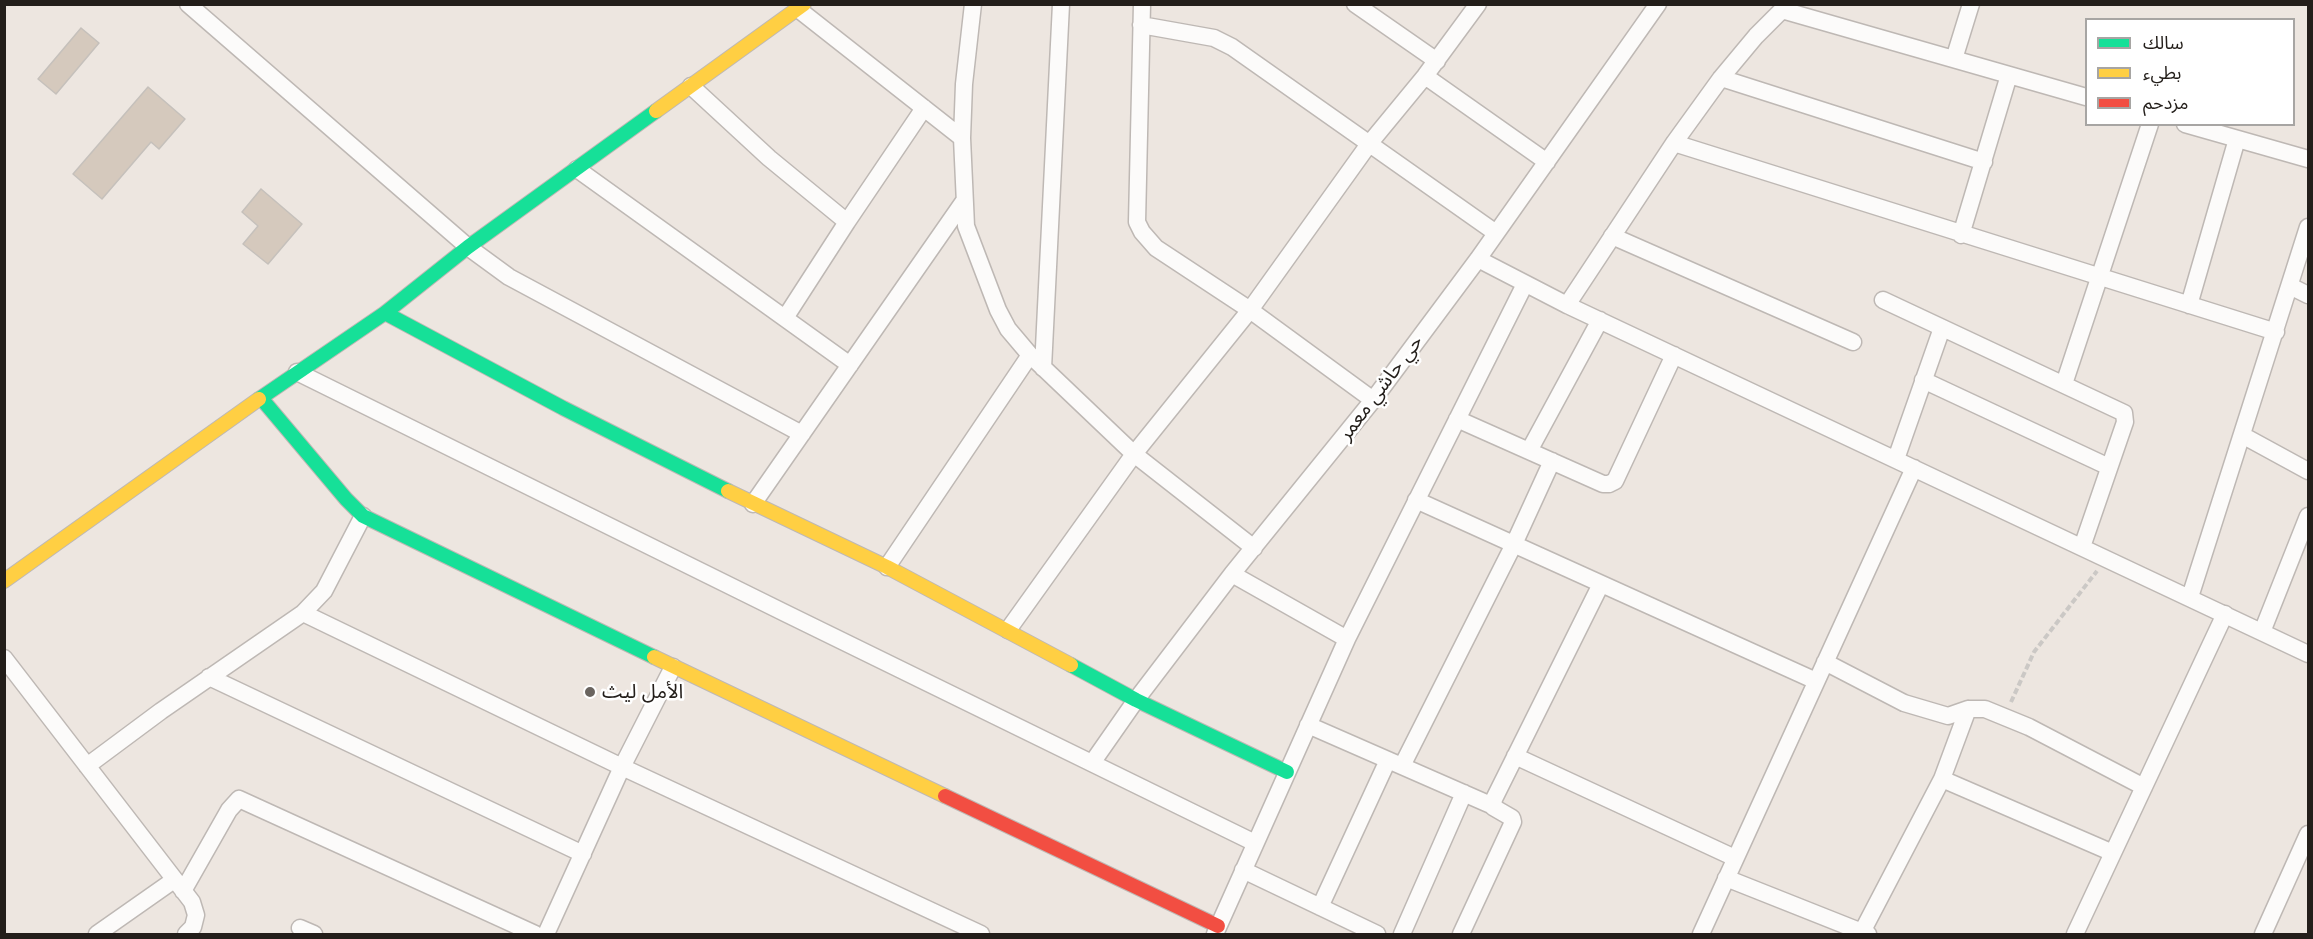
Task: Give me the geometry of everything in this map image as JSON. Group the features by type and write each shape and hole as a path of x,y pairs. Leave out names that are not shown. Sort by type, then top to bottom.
{"street":[{"path":"188,4 468,247 509,277 802,434"},
{"path":"973,4 964,84 962,138 966,226 989,288 1008,329 1043,368 1134,454 1254,548"},
{"path":"1043,368 1061,4"},
{"path":"1355,4 1437,61"},
{"path":"1008,630 1134,454 1250,310 1369,144 1437,61 1478,4"},
{"name":"حي حاشي معمر","path":"1092,763 1136,700 1232,574 1373,400 1478,259 1658,4"},
{"path":"1954,59 1971,4"},
{"path":"1139,5 1141,25 1137,222 1148,241 1250,310 1373,400"},
{"path":"4,581 297,372 385,313 468,247 801,7 962,138"},
{"path":"1568,305 1674,143 1721,78 1756,36 1785,7 2085,97"},
{"path":"1141,25 1214,38 1232,47 1496,233"},
{"path":"1961,235 2009,75"},
{"path":"1425,76 1547,162"},
{"path":"1721,78 1984,162"},
{"path":"692,86 769,158 847,222"},
{"path":"785,318 924,108"},
{"path":"2064,384 2149,126"},
{"path":"2193,126 2308,159"},
{"path":"2188,305 2237,139"},
{"path":"1674,143 1961,235 2276,332"},
{"path":"577,169 850,365"},
{"path":"753,504 964,201"},
{"path":"2190,597 2308,227"},
{"path":"1612,236 1853,342"},
{"path":"1478,259 1600,321 2308,654"},
{"path":"261,398 363,516 1217,930 1347,639 1525,284"},
{"path":"2290,286 2308,295"},
{"path":"1883,300 2124,413 2125,422 2082,547"},
{"path":"385,313 563,408 753,504 887,567 1136,700 1287,772"},
{"path":"1529,451 1600,321"},
{"path":"1896,459 1942,327"},
{"path":"887,567 1030,355"},
{"path":"1457,419 1603,484 1609,484 1615,481 1674,355"},
{"path":"297,372 1255,843"},
{"path":"1923,380 2109,467"},
{"path":"2242,435 2308,471"},
{"path":"1320,907 1514,544 1552,461"},
{"path":"1701,934 1914,468"},
{"path":"1416,500 1816,681"},
{"path":"87,766 209,677 303,613 324,591 363,516"},
{"path":"2262,632 2308,516"},
{"path":"1232,574 1347,639"},
{"path":"1493,806 1515,756 1601,584"},
{"path":"303,613 622,767 981,934"},
{"path":"2075,934 2225,614"},
{"path":"4,658 192,902 196,915 193,927 186,934"},
{"path":"1825,662 1904,702 1948,716 1968,709 1985,709 2029,728 2144,787"},
{"path":"546,934 622,767 673,667"},
{"path":"209,677 583,854"},
{"path":"1726,878 1864,934 1942,778 1968,709"},
{"path":"1308,725 1493,806 1512,818 1513,822 1461,934"},
{"path":"1515,756 1736,858"},
{"path":"1942,778 2113,853"},
{"path":"1402,934 1464,793"},
{"path":"97,934 179,886 229,810 239,799 536,934"},
{"path":"2263,934 2308,834"},
{"path":"1243,870 1377,934"}],"path":[{"path":"2004,717 2034,652 2107,558"}],"building":[{"path":"81,28 99,43 56,94 38,79"},
{"path":"148,87 185,119 159,149 151,142 102,199 73,174"},
{"path":"261,189 302,224 268,264 243,244 258,226 242,212"}],"traffic: fast":[{"path":"259,399 385,313 468,247 656,111"},
{"path":"385,313 563,408 728,491"},
{"path":"261,398 363,516 654,657"},
{"path":"1071,665 1136,700 1287,772"}],"traffic: slow":[{"path":"656,111 804,4"},
{"path":"4,581 259,399"},
{"path":"728,491 887,567 1071,665"},
{"path":"654,657 945,796"}],"traffic: jam":[{"path":"945,796 1218,926"}],"place":[{"name":"الأمل ليث","path":"590,692"}]}
